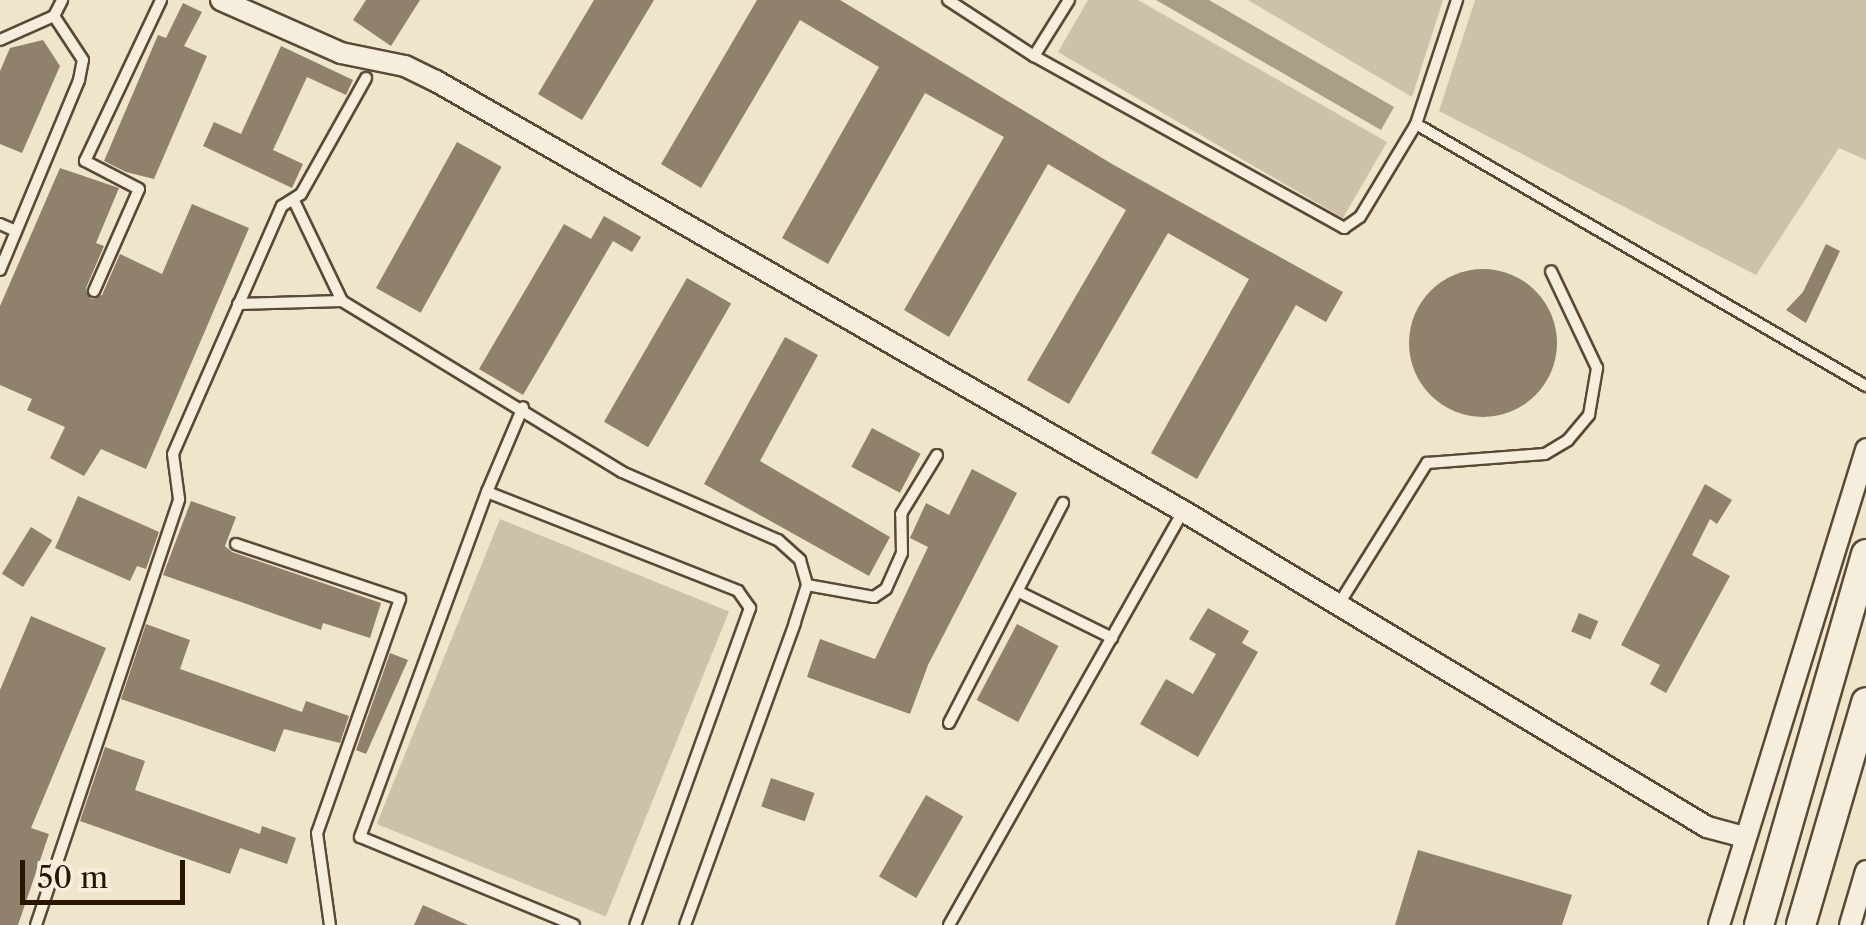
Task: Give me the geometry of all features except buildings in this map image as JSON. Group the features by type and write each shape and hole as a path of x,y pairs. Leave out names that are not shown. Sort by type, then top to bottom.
{"main road":[{"path":"1758,925 1866,554"},
{"path":"1802,925 1866,702"}],"street":[{"path":"221,0 341,53 405,66 436,81 1183,511 1336,608 1707,827 1745,836"},
{"path":"1719,925 1866,450"},
{"path":"1850,925 1866,871"}],"lane":[{"path":"0,40 54,16 62,0"},
{"path":"94,291 140,189 84,162 161,0"},
{"path":"948,0 1034,56 1344,228 1360,217 1416,124 1457,0"},
{"path":"1034,56 1069,0"},
{"path":"0,270 83,60 54,16"},
{"path":"36,925 179,499 173,454 282,206 295,203 366,78"},
{"path":"1416,124 1866,386"},
{"path":"295,203 342,301"},
{"path":"0,224 16,231"},
{"path":"1336,608 1427,463 1544,454 1568,440 1589,415 1597,368 1551,271"},
{"path":"238,304 342,301 524,408 622,472 778,540 800,560 807,585 685,925"},
{"path":"524,408 487,492 360,837 574,925"},
{"path":"807,585 874,597 886,590 902,553 901,514 937,455"},
{"path":"487,492 738,591 750,608 635,925"},
{"path":"949,723 1063,503"},
{"path":"949,925 1183,511"},
{"path":"236,544 400,599 317,834 330,925"},
{"path":"1019,592 1112,638"}],"shaded area":[{"path":"1088,0 1138,0 1387,142 1343,218 1058,52"},
{"path":"1156,0 1209,0 1394,107 1381,130"},
{"path":"1248,0 1443,0 1412,97"},
{"path":"1475,0 1866,0 1866,160 1839,148 1756,275 1439,111"},
{"path":"1483,326 1494,331 1499,342 1494,353 1483,358 1472,353 1467,342 1472,331"},
{"path":"500,519 729,612 606,917 377,824"}]}
